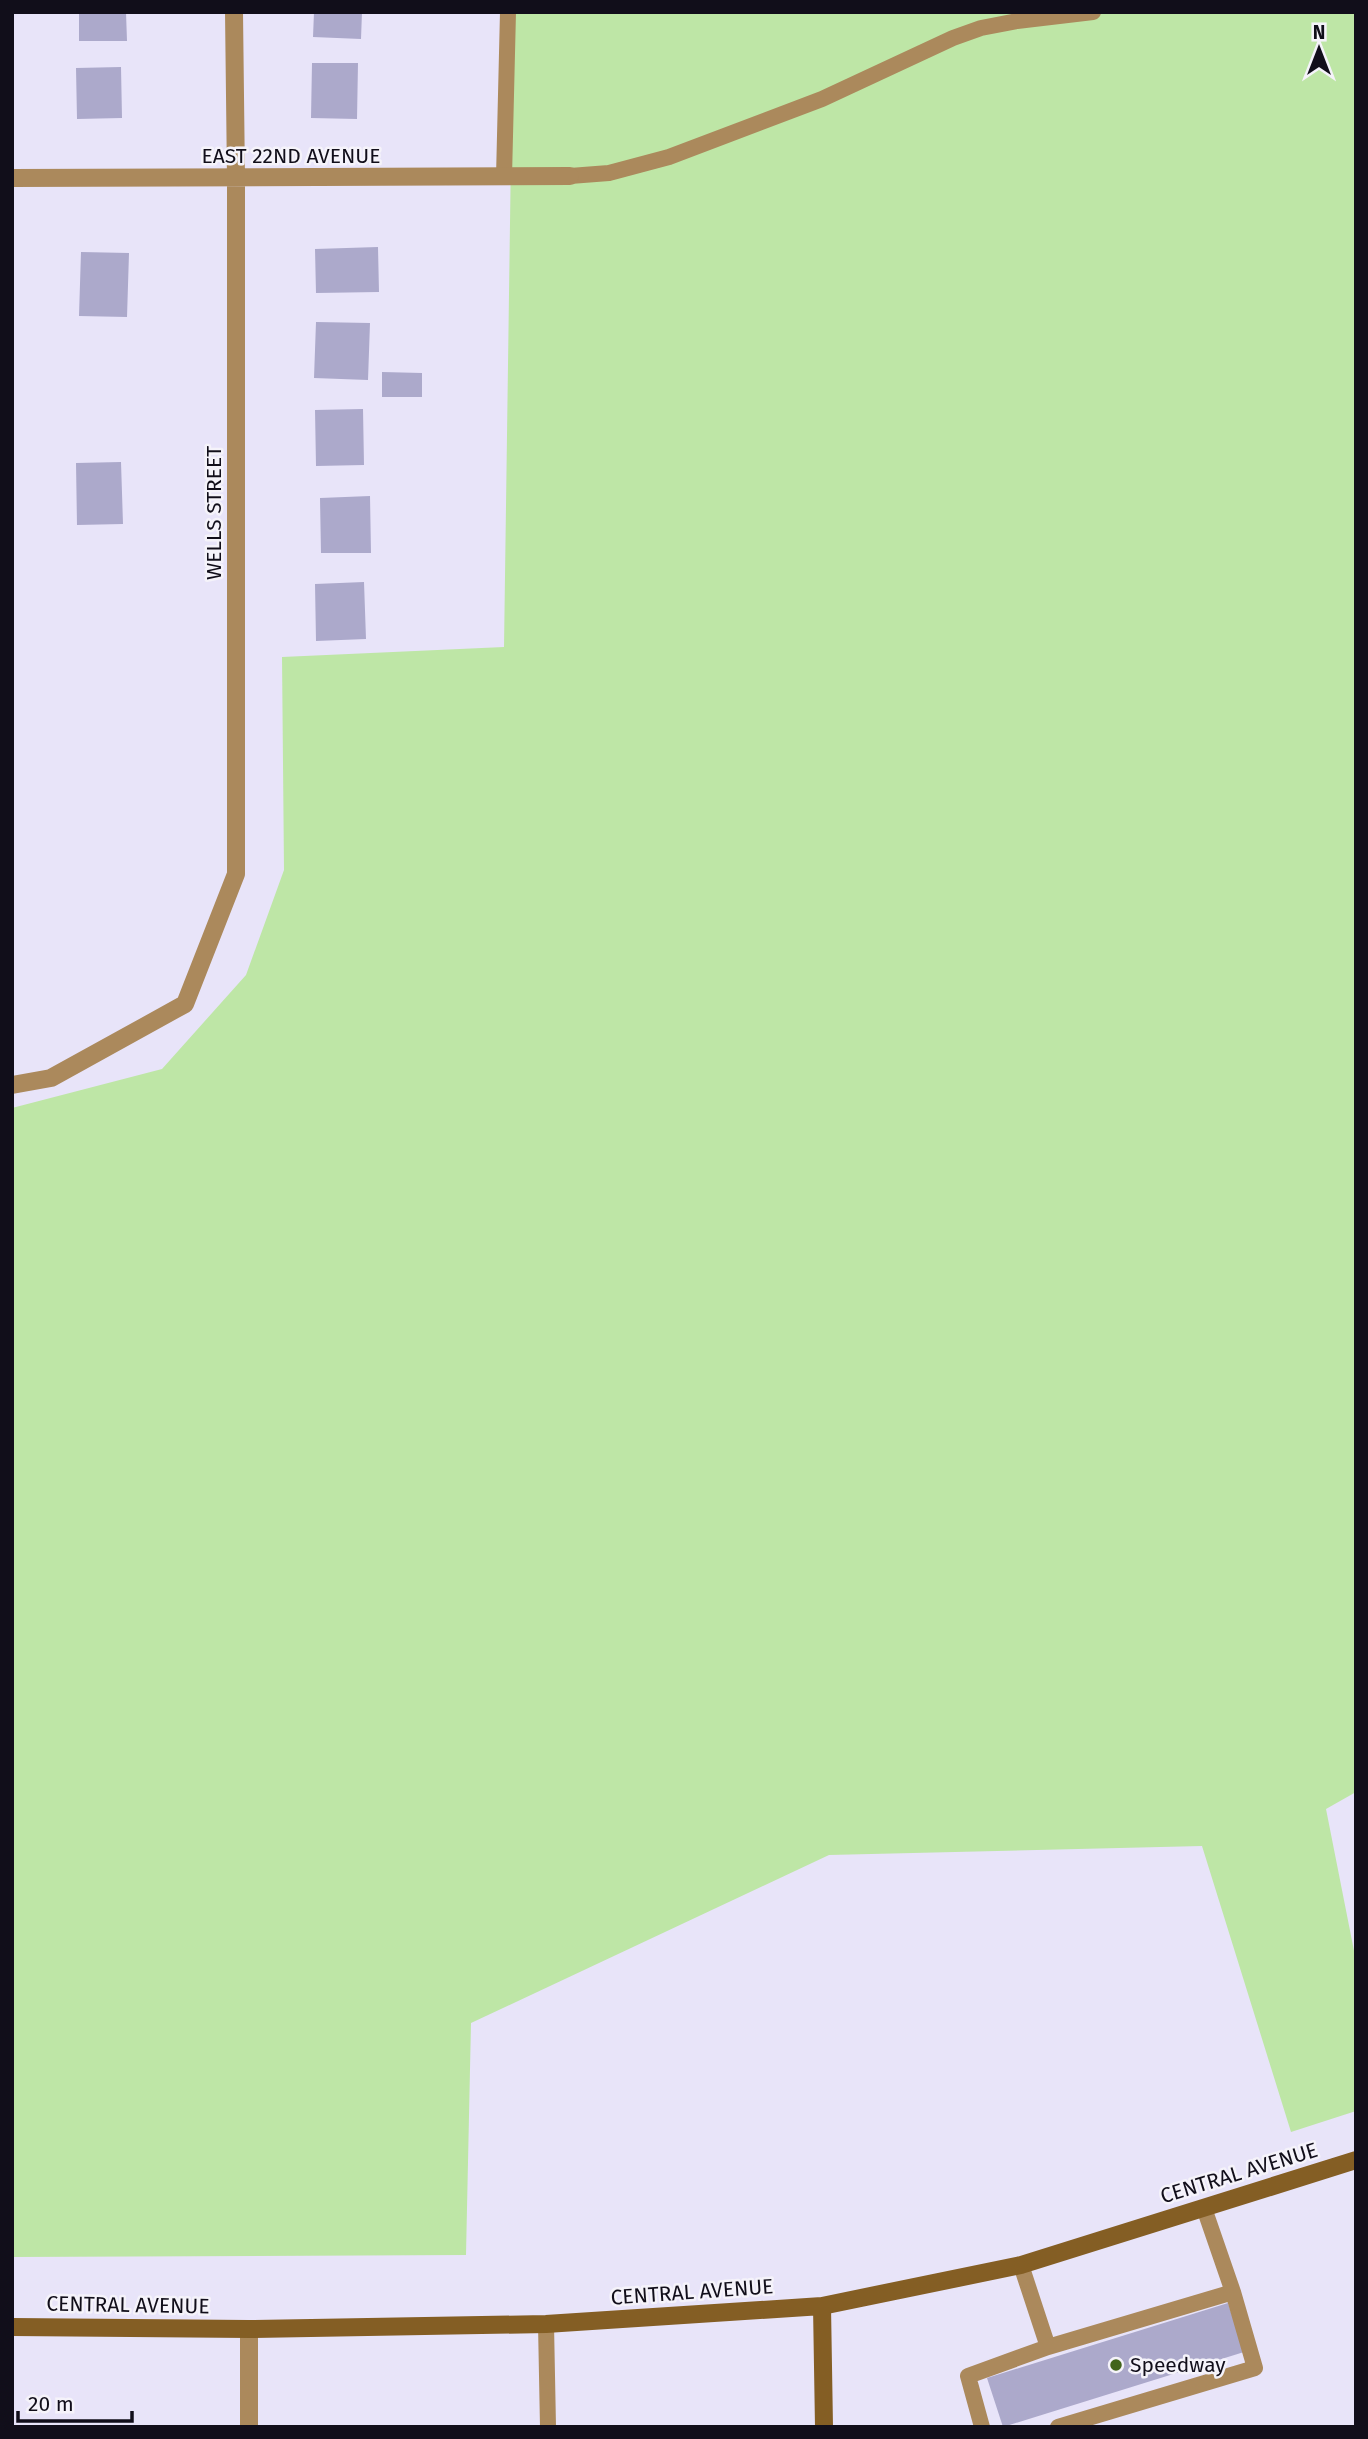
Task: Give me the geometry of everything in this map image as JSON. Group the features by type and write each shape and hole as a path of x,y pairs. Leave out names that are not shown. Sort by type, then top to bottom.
{"main road":[{"name":"CENTRAL AVENUE","path":"12,2327 249,2329 546,2324 822,2306 1021,2265 1356,2160"},
{"path":"822,2306 824,2427"}],"street":[{"name":"WELLS STREET","path":"12,1085 51,1078 186,1004 236,874 234,12"},
{"name":"EAST 22ND AVENUE","path":"12,178 570,176"},
{"path":"249,2329 249,2427"}],"lane":[{"path":"504,177 508,12"},
{"path":"570,176 609,173 668,157 822,99 953,38 981,29 1017,21 1093,12"},
{"path":"1058,2427 1255,2368 1233,2292 1204,2208"},
{"path":"1021,2265 1048,2347"},
{"path":"982,2427 968,2376 1048,2347 1233,2292"},
{"path":"546,2324 548,2427"}],"green space":[{"path":"513,12 1356,12 1356,1792 1326,1809 1356,1961 1356,2111 1291,2132 1202,1846 829,1855 471,2023 466,2255 12,2257 12,1108 162,1069 246,975 284,870 282,657 504,647"}],"building":[{"path":"79,12 126,12 127,41 79,41"},
{"path":"314,12 362,12 361,39 313,37"},
{"path":"312,63 358,63 357,119 311,118"},
{"path":"121,67 122,118 77,119 76,68"},
{"path":"378,247 379,292 316,293 315,249"},
{"path":"81,252 129,253 127,317 79,316"},
{"path":"316,322 370,323 368,380 314,378"},
{"path":"382,372 422,373 422,397 382,397"},
{"path":"363,409 364,465 316,466 315,410"},
{"path":"121,462 123,524 77,525 76,463"},
{"path":"370,496 371,553 321,553 320,498"},
{"path":"364,582 366,639 316,641 315,584"},
{"name":"Speedway","path":"1228,2303 1244,2352 1003,2427 987,2378"}],"place":[{"name":"Speedway","path":"1116,2365"}]}
